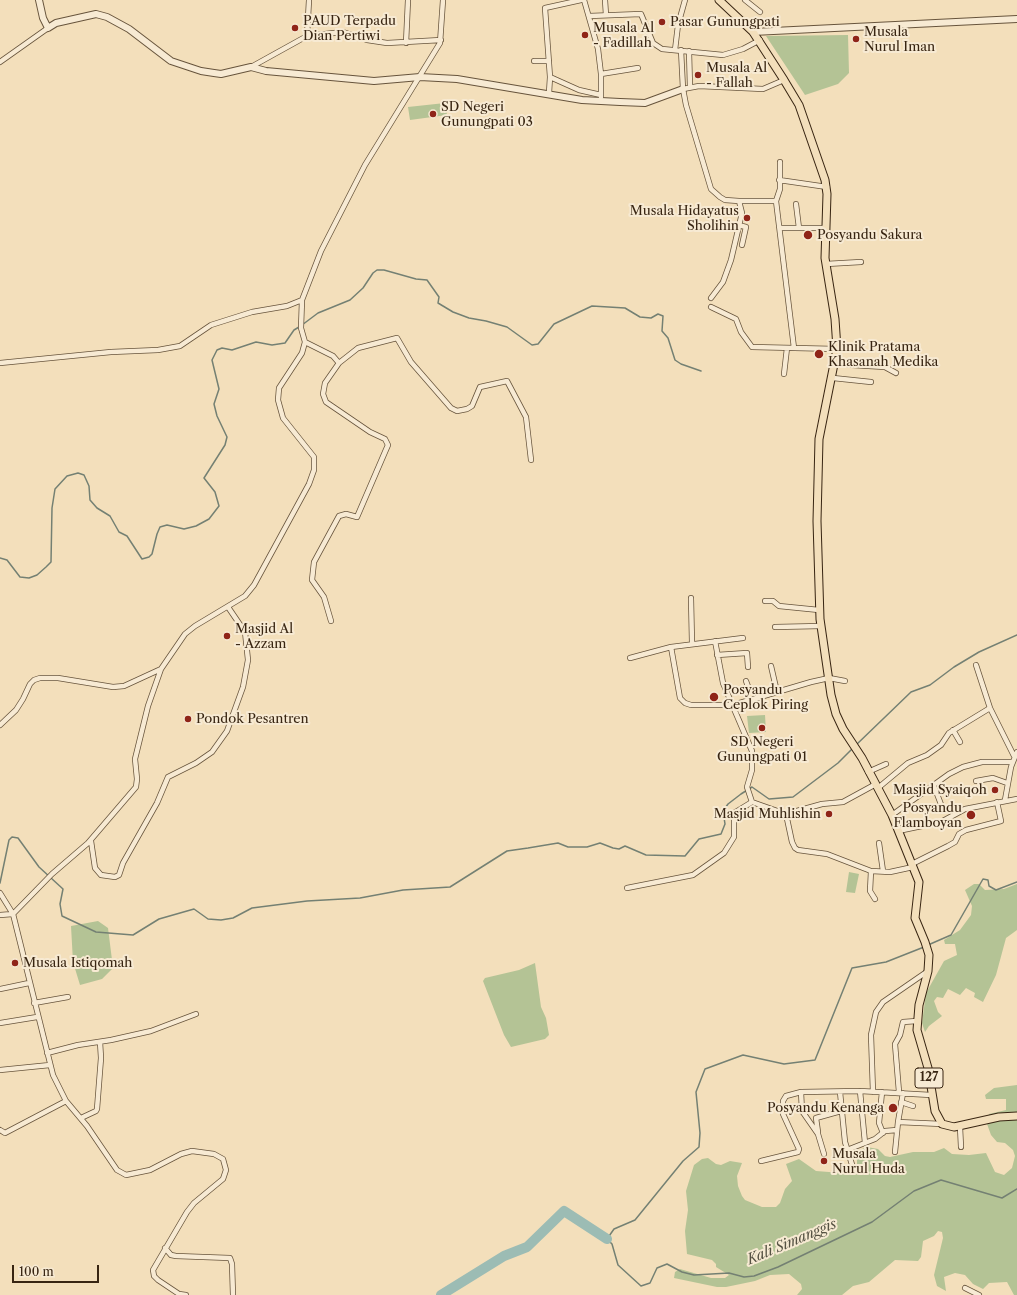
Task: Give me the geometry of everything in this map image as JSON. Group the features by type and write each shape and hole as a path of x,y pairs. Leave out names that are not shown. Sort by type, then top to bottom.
{"main road":[{"name":"127","path":"719,0 760,40 799,105 821,164 826,187 826,264 835,319 837,349 833,378 824,409 820,440 817,521 820,626 836,714 842,730 862,758 868,772 892,815 919,886 915,918 929,956 928,971 919,1005 917,1021 918,1035 928,1068 934,1111 942,1124"},
{"path":"942,1124 960,1127 1000,1117 1017,1116"}],"street":[{"path":"39,0 43,18 48,28"},
{"path":"307,36 309,0"},
{"path":"406,43 408,0"},
{"path":"0,915 13,914 47,878 91,841 136,787 137,779 135,759 146,712 161,669 185,634 195,626 244,596 254,585 292,518 314,470 314,457 283,418 278,400 279,388 302,354 305,342 301,328 302,300 321,251 365,165 420,77 441,40 443,0"},
{"path":"549,93 550,77 545,8 581,0"},
{"path":"584,0 598,49 601,74 601,98"},
{"path":"605,0 606,15"},
{"path":"675,50 678,25 685,0"},
{"path":"745,0 760,12"},
{"path":"0,62 56,23 96,14 107,17 129,29 171,61 201,71 221,74 251,67 307,36 343,32 367,40 387,43 441,40"},
{"path":"589,16 641,14 653,43 660,49 723,55 743,49 760,40"},
{"path":"753,32 1017,19"},
{"path":"681,50 683,89 711,189 720,197 739,201 776,201"},
{"path":"689,51 690,87"},
{"path":"534,61 548,61"},
{"path":"251,67 266,71 374,81 420,77 457,79 510,89 549,93 582,100 601,98 645,103 690,87 723,86 763,89 784,80"},
{"path":"601,74 638,68"},
{"path":"550,77 601,98"},
{"path":"780,162 780,189 776,201 794,348"},
{"path":"779,180 826,187"},
{"path":"711,298 723,282 727,273 742,213 739,201"},
{"path":"796,204 799,228"},
{"path":"738,225 746,227 742,245"},
{"path":"780,228 826,228"},
{"path":"826,264 861,262"},
{"path":"2,363 111,352 158,350 180,346 211,325 252,312 287,306 302,300"},
{"path":"711,307 736,319 742,332 752,347 837,349"},
{"path":"332,621 324,597 312,580 314,562 339,516 346,514 357,517 388,445 385,439 355,423 324,399 325,383 339,363 358,348 397,338 412,362 451,408 457,411 467,410 472,406 480,387 507,381 526,417 531,460"},
{"path":"305,342 333,356 339,363"},
{"path":"784,374 787,348"},
{"path":"835,364 885,367 896,373"},
{"path":"833,378 872,382"},
{"path":"691,598 692,643"},
{"path":"765,601 773,601 778,606 819,610"},
{"path":"91,841 95,868 101,875 115,877 119,875 123,862 157,803 168,777 196,763 212,752 224,736 234,714 243,687 248,660 245,632 228,607"},
{"path":"775,627 820,626"},
{"path":"630,658 692,643 743,638"},
{"path":"715,641 723,683 752,751 752,770 747,787 752,802"},
{"path":"671,647 682,700 692,704 733,706 829,678 845,682"},
{"path":"717,655 747,653 748,667"},
{"path":"976,665 990,708 1016,754 1012,762 1005,800"},
{"path":"771,666 777,692"},
{"path":"0,725 16,710 30,684 34,680 40,678 58,678 113,687 124,686 161,669"},
{"path":"746,681 748,689 758,694 759,698"},
{"path":"752,802 786,814 822,804 843,802 877,786 908,763 927,755 941,745 949,733 953,730 990,708"},
{"path":"953,730 960,742"},
{"path":"892,815 949,774 974,763 1012,762"},
{"path":"868,772 886,764"},
{"path":"976,781 993,778 1007,783"},
{"path":"934,786 942,807"},
{"path":"898,830 941,822 965,809 1005,800 1017,799"},
{"path":"627,888 693,875 724,853 734,838 734,813 752,802"},
{"path":"786,814 795,848 827,854 871,870 890,872 912,865 948,846 954,842 959,834 966,830 1001,820 997,802"},
{"path":"879,843 883,871"},
{"path":"871,870 870,891 875,899"},
{"path":"0,893 13,914 52,1075 66,1101 87,1126 117,1170 126,1175 150,1170 181,1154 192,1151 214,1154 223,1159 226,1170 223,1178 194,1203 165,1248 153,1270 154,1276 179,1294 186,1295"},
{"path":"873,1092 871,1035 876,1012 883,1002 928,971"},
{"path":"0,990 29,983"},
{"path":"34,1003 68,997"},
{"path":"47,1053 78,1045 151,1031 196,1014"},
{"path":"0,1023 38,1016"},
{"path":"895,1152 901,1093 895,1044 900,1035 903,1022 917,1021"},
{"path":"81,1118 96,1111 97,1109 101,1058 100,1042"},
{"path":"0,1070 50,1065"},
{"path":"860,1091 865,1143"},
{"path":"761,1161 798,1152 798,1147 783,1114 782,1107 784,1098 801,1092 860,1091 931,1095"},
{"path":"801,1092 802,1111 818,1134"},
{"path":"840,1092 841,1111 847,1150 854,1171"},
{"path":"882,1092 879,1123 883,1133"},
{"path":"0,1130 5,1133 66,1101"},
{"path":"901,1102 914,1106"},
{"path":"824,1154 818,1134 816,1118 841,1111"},
{"path":"898,1122 942,1124"},
{"path":"960,1127 961,1147"},
{"path":"847,1150 875,1139 885,1131 897,1130"},
{"path":"165,1248 171,1255 176,1256 230,1258 232,1264 232,1295"},
{"path":"965,1288 979,1295"}],"green space":[{"path":"848,35 849,73 838,84 805,95 766,36"},
{"path":"445,103 447,115 410,120 408,107"},
{"path":"765,715 766,732 749,733 747,716"},
{"path":"849,872 859,874 855,893 846,892"},
{"path":"974,884 979,884 985,890 1004,889 1017,884 1017,930 1006,938 996,975 983,1002 974,997 975,993 966,988 960,995 948,989 943,998 937,997 934,1001 938,1012 942,1016 929,1026 925,1032 922,1023 926,993 944,961 957,955 955,944 945,944 944,940 960,930 971,915 972,906 965,890"},
{"path":"98,921 108,928 113,968 102,979 80,985 73,962 71,926"},
{"path":"535,963 541,1007 546,1018 549,1035 545,1039 511,1047 504,1035 483,981 485,978 519,970"},
{"path":"1017,1085 1017,1295 1014,1295 1007,1282 989,1283 983,1289 973,1284 965,1275 955,1273 944,1277 946,1291 937,1286 934,1275 943,1238 942,1232 938,1231 934,1236 923,1241 921,1257 918,1261 895,1260 869,1282 853,1286 842,1295 797,1295 802,1289 801,1284 789,1274 770,1275 755,1281 726,1287 717,1287 674,1278 675,1272 680,1269 711,1278 725,1278 729,1275 716,1267 716,1264 712,1260 687,1254 685,1231 688,1210 686,1191 694,1165 702,1159 708,1158 716,1164 721,1165 730,1161 742,1163 737,1176 738,1186 742,1196 745,1200 762,1207 776,1207 780,1203 785,1189 792,1181 786,1164 799,1159 816,1171 842,1173 857,1166 857,1151 867,1147 878,1149 885,1156 890,1157 913,1152 934,1152 944,1148 952,1154 969,1155 986,1153 995,1172 1004,1175 1012,1168 1015,1156 1013,1150 1005,1143 997,1142 991,1135 987,1124 989,1114 1006,1110 1006,1099 986,1099 985,1095 994,1088"}],"waterway":[{"path":"302,325 318,313 350,300 363,288 373,273 377,270 384,270 416,279 427,280 439,297 438,303 453,312 469,318 507,327 532,345 538,344 554,324 592,306 625,308 640,317 651,318 658,314 663,316 662,331 668,338 675,360 681,364 701,371"},
{"path":"0,558 7,560 20,577 29,578 37,575 51,562 52,508 55,489 67,476 78,473 84,475 89,486 90,500 97,508 110,516 119,532 127,536 142,559 149,557 152,554 160,527 167,525 184,529 196,526 209,519 219,506 215,492 204,478 225,445 227,437 217,416 214,404 219,389 212,360 217,350 222,348 232,350 256,342 272,345 285,343 294,330 299,327"},
{"path":"856,745 911,692 930,685 954,667 979,652 1017,635"},
{"path":"0,883 9,840 12,837 18,838 39,867 63,889 60,904 62,916 96,932 133,935 159,919 194,909 208,919 221,920 233,918 252,908 307,901 360,898 403,890 450,887 507,851 558,843 568,847 587,847 600,843 619,849 625,846 646,855 685,856 699,839 721,834 725,824 723,811 728,804 741,794 752,787 769,799 793,797 838,763 853,748"},
{"path":"928,945 951,935 983,879 988,880 989,886 996,890 1017,882"},
{"path":"924,947 886,962 852,968 815,1060 784,1064 743,1055 705,1069 696,1092 700,1133 699,1147 683,1161 635,1220 614,1229 607,1239 612,1244 618,1265 641,1286 650,1283 657,1268 667,1264 682,1272 694,1275 729,1273 744,1277 754,1276 778,1267 872,1222 914,1191 941,1180 1002,1198 1017,1189"},
{"name":"Kali Simanggis","path":"441,1295 504,1256 527,1247 564,1211 607,1239"}],"place":[{"name":"Pasar Gunungpati","path":"662,22"},
{"name":"PAUD Terpadu Dian Pertiwi","path":"295,28"},
{"name":"Musala Al - Fadillah","path":"585,35"},
{"name":"Musala Nurul Iman","path":"856,39"},
{"name":"Musala Al - Fallah","path":"698,75"},
{"name":"SD Negeri Gunungpati 03","path":"433,114"},
{"name":"Musala Hidayatus Sholihin","path":"747,218"},
{"name":"Posyandu Sakura","path":"808,235"},
{"name":"Klinik Pratama Khasanah Medika","path":"819,354"},
{"name":"Masjid Al - Azzam","path":"227,636"},
{"name":"Posyandu Ceplok Piring","path":"714,697"},
{"name":"Pondok Pesantren","path":"188,719"},
{"name":"SD Negeri Gunungpati 01","path":"762,728"},
{"name":"Masjid Syaiqoh","path":"995,790"},
{"name":"Masjid Muhlishin","path":"829,814"},
{"name":"Posyandu Flamboyan","path":"971,815"},
{"name":"Musala Istiqomah","path":"15,963"},
{"name":"Posyandu Kenanga","path":"893,1108"},
{"name":"Musala Nurul Huda","path":"824,1161"}]}
